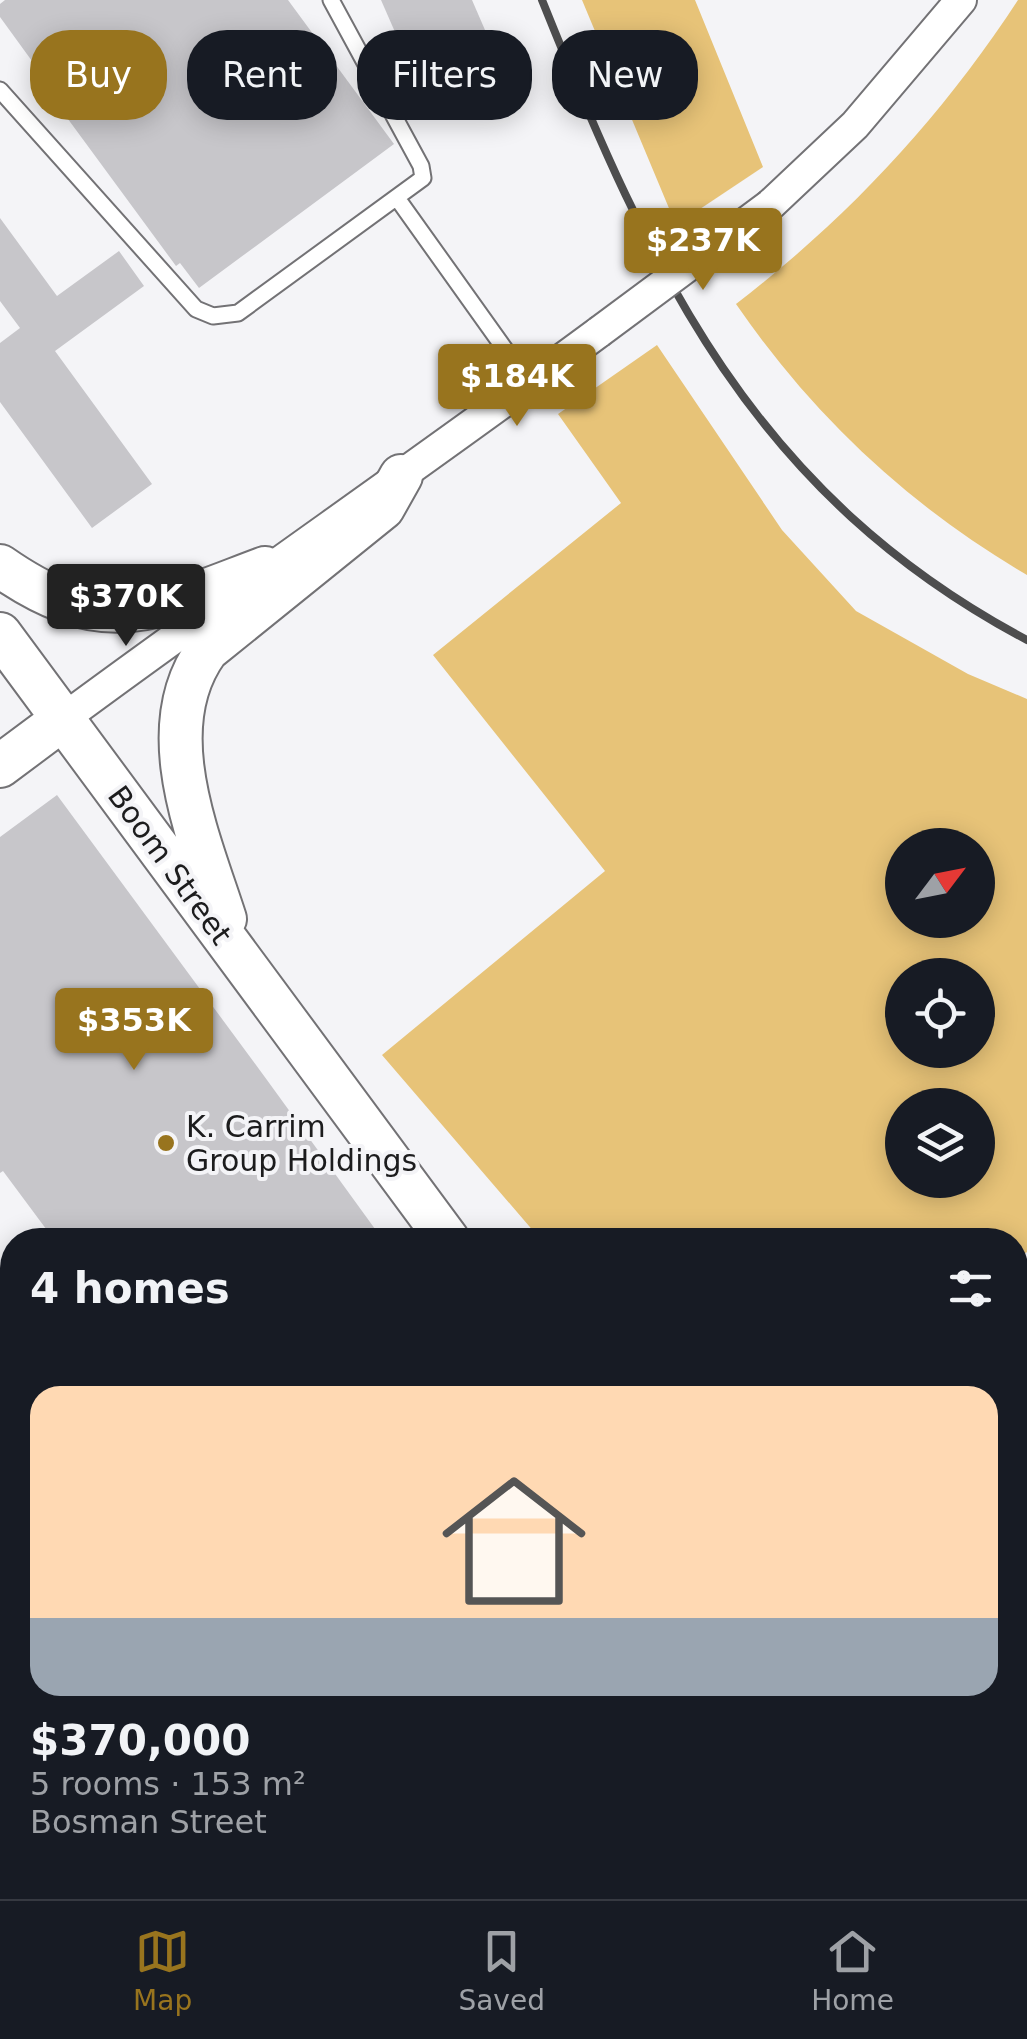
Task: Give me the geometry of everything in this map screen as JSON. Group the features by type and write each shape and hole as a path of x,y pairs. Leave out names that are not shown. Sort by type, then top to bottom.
{"main road":[{"path":"237,954 182,758 181,712 188,682 208,650 383,508 402,476"},
{"path":"0,566 59,602 116,613 167,605 266,568"},
{"name":"Boom Street","path":"0,634 439,1228"},
{"path":"0,766 63,720"}],"street":[{"path":"63,720 266,568 402,476 770,205 854,125 961,0"}],"lane":[{"path":"0,90 196,309 213,316 238,313 423,178 424,172 331,0"},
{"path":"397,198 529,384"}],"shaded area":[{"path":"582,0 695,0 763,167 676,225 632,120 698,120 698,30 595,30"},
{"path":"1018,0 1027,0 1027,575 943,519 866,456 797,384 736,304 817,237 890,164 957,85"},
{"path":"657,345 782,530 856,611 968,674 1027,699 1027,1228 531,1228 382,1055 605,871 433,655 621,503 558,414"}],"building":[{"path":"5,0 288,0 310,30 187,30 187,120 337,120 337,67 357,94 357,120 376,120 394,144 199,288 180,263 176,266 69,120 167,120 167,30 30,30 30,58 0,17 0,4"},
{"path":"381,0 472,0 485,30 394,30"},
{"path":"0,218 57,296 119,251 144,286 55,351 152,484 92,528 0,402 0,343 20,328 0,301"},
{"path":"57,795 374,1228 45,1228 3,1171 0,1173 0,837"}],"railway":[{"path":"542,0 626,195 672,284 723,368 782,446 851,517 932,582 1027,640"}],"place":[{"name":"K. Carrim Group Holdings","path":"166,1143"}]}
